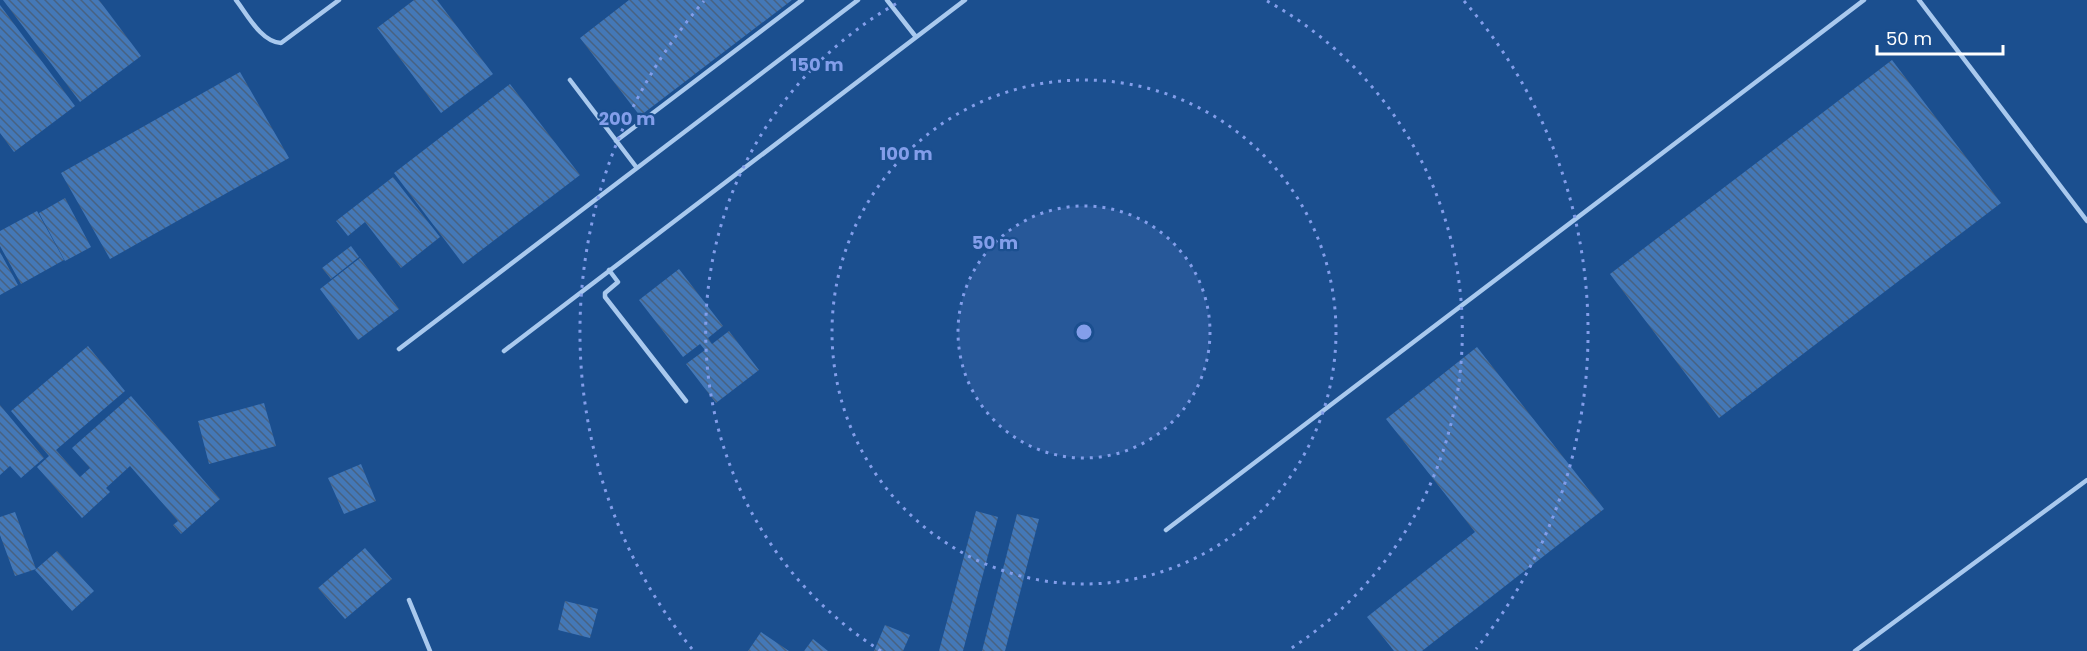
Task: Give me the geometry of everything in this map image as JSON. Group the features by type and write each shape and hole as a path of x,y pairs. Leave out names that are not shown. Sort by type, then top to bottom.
{"lane":[{"path":"236,0 258,29 281,43 339,0"},
{"path":"616,141 802,0"},
{"path":"399,349 858,0"},
{"path":"887,0 916,37"},
{"path":"504,351 965,0"},
{"path":"1166,530 1864,0"},
{"path":"1919,0 2087,221"},
{"path":"570,81 637,168"},
{"path":"609,270 618,282 605,294 605,297 686,401"},
{"path":"1855,651 2087,480"},
{"path":"409,600 430,651"}],"building":[{"path":"3,0 99,0 141,56 80,102"},
{"path":"414,0 437,0 493,74 441,113 377,28"},
{"path":"629,0 792,0 640,116 580,38"},
{"path":"0,5 75,106 14,152 0,133"},
{"path":"1892,60 2001,203 1719,418 1610,274"},
{"path":"240,72 289,158 110,259 61,173"},
{"path":"510,84 580,175 463,264 394,173"},
{"path":"393,177 440,237 401,268 365,222 348,236 336,221"},
{"path":"65,198 91,247 65,261 39,213"},
{"path":"37,211 64,260 21,284 0,246 0,231"},
{"path":"351,246 359,257 331,279 322,268"},
{"path":"0,252 18,285 0,295"},
{"path":"360,258 399,309 358,340 320,289"},
{"path":"679,269 723,326 708,338 712,344 729,331 759,370 716,403 686,364 705,350 700,344 683,357 639,300"},
{"path":"88,346 125,391 56,450 80,477 90,468 72,448 131,396 220,499 181,534 173,525 178,521 130,466 106,488 110,492 82,518 37,467 49,456 11,411"},
{"path":"1477,347 1604,509 1422,651 1394,651 1367,617 1475,532 1386,419"},
{"path":"264,403 276,446 209,464 198,421"},
{"path":"0,405 44,458 21,478 10,466 0,475"},
{"path":"361,464 376,501 344,514 328,478"},
{"path":"976,511 998,517 963,651 939,651"},
{"path":"15,512 36,569 15,576 0,535 0,517"},
{"path":"1017,514 1039,519 1005,651 982,651"},
{"path":"365,548 392,579 345,619 318,588"},
{"path":"57,551 94,591 72,611 35,570"},
{"path":"565,601 598,609 590,638 558,630"},
{"path":"885,625 910,635 903,651 874,651"},
{"path":"761,632 789,651 748,651"},
{"path":"813,639 828,651 804,651"}]}
